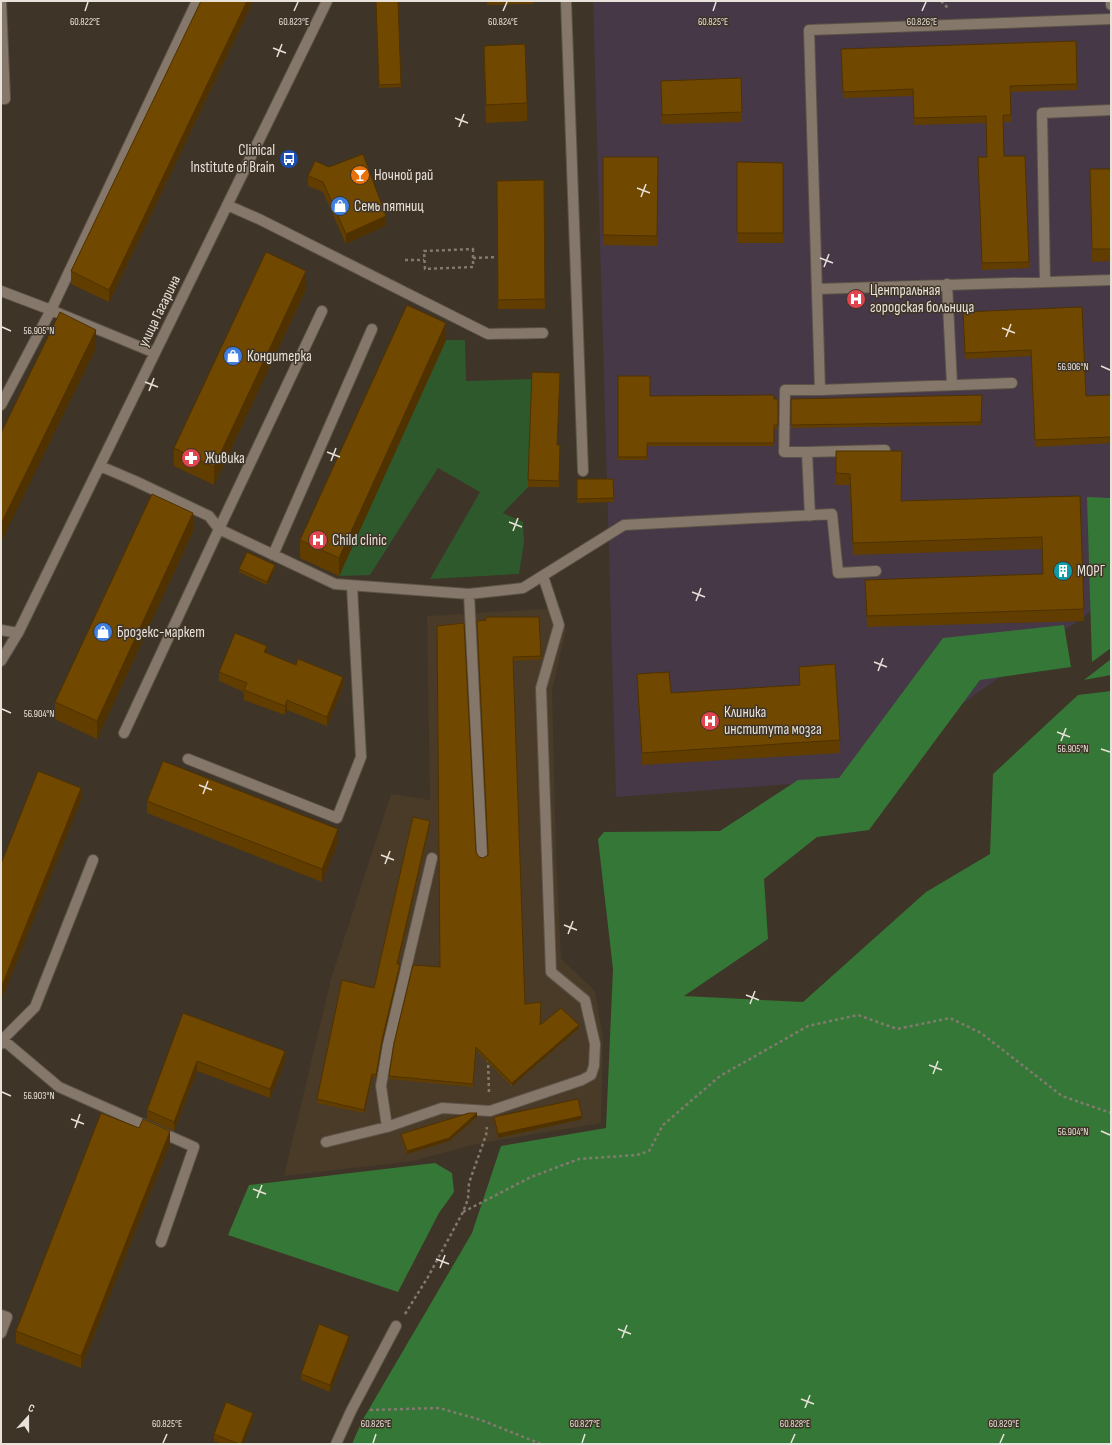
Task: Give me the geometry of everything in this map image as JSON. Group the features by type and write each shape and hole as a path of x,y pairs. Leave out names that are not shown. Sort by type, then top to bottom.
{"street":[{"path":"1,99 5,98 2,1"},
{"path":"1,405 51,310 197,1"},
{"name":"улица Гагарина","path":"1,661 18,633 327,1"},
{"path":"566,1 583,471"},
{"path":"820,390 809,30 1111,19"},
{"path":"1045,281 1042,113 1111,110"},
{"path":"227,205 259,219 488,334 543,333"},
{"path":"817,289 1111,280"},
{"path":"948,284 952,386"},
{"path":"1,292 51,310 155,353"},
{"path":"124,733 218,529 322,311"},
{"path":"273,555 372,329"},
{"path":"885,450 784,452 785,390 1012,383"},
{"path":"807,452 810,516"},
{"path":"100,466 209,516 218,529 335,584 469,594 523,588 624,525 832,514 838,573 876,571"},
{"path":"326,1142 387,1127 442,1108 490,1111 582,1080 591,1075 594,1066 595,1044 585,1000 551,972 541,688 558,625 544,576"},
{"path":"188,759 337,818 361,757 352,586"},
{"path":"469,594 482,855"},
{"path":"1,630 18,633"},
{"path":"387,1127 381,1086 388,1045 432,858"},
{"path":"93,860 35,1007 2,1040 59,1087 194,1147 161,1242"},
{"path":"1,1315 7,1317 1,1333"},
{"path":"336,1444 351,1411 396,1326"}],"path":[{"path":"473,249 473,267 425,269 424,260 424,251 473,249"},
{"path":"473,258 498,257"},
{"path":"405,260 424,260"},
{"path":"463,1212 531,1177 578,1159 637,1155 649,1151 663,1125 720,1076 808,1026 858,1015 897,1029 950,1018 981,1034 1062,1096 1111,1112"},
{"path":"396,1326 428,1277 463,1212 468,1198 468,1183 486,1136 490,1111 488,1055"},
{"path":"351,1411 439,1408 481,1420 541,1444"}],"shaded area":[{"name":"Центральная городская больница","path":"593,1 1111,1 1111,597 858,779 616,797"},
{"path":"561,608 566,630 552,690 556,852 561,959 595,991 603,1039 601,1123 476,1144 413,1161 284,1176 331,979 391,794 430,800 427,616"}],"green space":[{"path":"446,340 465,340 466,381 532,379 528,487 503,513 523,522 524,542 519,574 430,579 480,492 438,468 370,575 339,576"},
{"path":"1087,497 1111,498 1111,648 1092,662"},
{"path":"1064,625 1071,667 980,680 869,830 817,837 764,879 768,939 684,996 803,1002 926,892 990,854 993,774 1078,695 1111,691 1111,1444 352,1444 362,1421 472,1233 501,1146 606,1128 613,969 598,839 604,832 720,831 798,780 839,778 943,638"},
{"path":"1111,659 1111,675 1084,680"},
{"path":"435,1163 452,1173 454,1192 439,1213 398,1292 228,1235 249,1185"}],"building":[{"path":"201,1 247,1 109,290 71,271"},
{"path":"376,1 398,1 401,84 379,85"},
{"path":"1076,41 1077,84 1010,86 1011,115 1003,115 1004,156 1025,156 1029,262 982,263 978,157 987,157 986,116 914,118 913,89 843,92 841,49"},
{"path":"525,44 527,103 486,105 484,46"},
{"path":"741,78 742,112 662,115 661,81"},
{"path":"363,154 386,216 346,234 323,182 308,176 315,161 329,167"},
{"path":"603,157 658,157 657,236 603,235"},
{"path":"737,162 783,163 783,233 737,233"},
{"path":"1090,169 1111,169 1111,249 1092,249"},
{"path":"544,180 545,299 498,300 497,181"},
{"path":"266,252 306,271 214,467 174,448"},
{"path":"407,305 446,323 339,558 300,540"},
{"path":"1082,307 1086,396 1111,395 1111,437 1035,440 1031,350 965,353 963,312"},
{"path":"60,312 96,330 1,524 1,433"},
{"path":"532,372 560,373 557,445 560,445 559,481 528,480"},
{"path":"618,376 650,376 650,396 774,395 774,399 778,399 778,425 774,425 774,443 647,443 647,457 618,457"},
{"path":"982,395 981,422 791,425 791,399"},
{"name":"МОРГ","path":"836,451 902,451 901,501 1080,496 1084,609 867,616 865,580 1043,574 1042,537 853,543 850,474 836,473"},
{"path":"577,479 613,479 614,498 577,499"},
{"path":"152,494 193,513 97,721 55,702"},
{"path":"247,552 275,565 267,582 239,569"},
{"path":"486,617 539,617 541,656 513,657 525,1004 541,1002 540,1025 561,1008 579,1025 512,1083 476,1047 473,1084 389,1076 394,1043 413,965 440,967 437,626 464,623 476,852 479,857 483,858 488,855 477,621 486,620"},
{"path":"235,633 267,646 264,652 296,665 298,659 343,677 327,717 287,700 285,706 244,690 247,683 219,672"},
{"name":"Клиника института мозга","path":"835,664 840,740 642,753 637,674 669,672 671,693 800,685 799,667"},
{"path":"163,761 338,829 322,869 147,801"},
{"path":"38,771 81,788 1,988 1,864"},
{"path":"413,817 430,821 397,964 400,964 382,1040 376,1075 372,1074 364,1110 317,1099 342,980 374,988"},
{"path":"183,1013 285,1051 270,1089 197,1061 174,1122 147,1110"},
{"path":"578,1099 582,1116 498,1134 494,1117"},
{"path":"101,1113 139,1128 143,1119 170,1131 81,1356 16,1331"},
{"path":"469,1113 477,1113 449,1138 407,1151 401,1134"},
{"path":"319,1324 349,1336 330,1385 301,1374"},
{"path":"226,1402 253,1413 241,1444 214,1434"}],"place":[{"name":"Clinical Institute of Brain","path":"289,159"},
{"name":"Ночной рай","path":"360,175"},
{"name":"Семь пятниц","path":"340,206"},
{"name":"Центральная городская больница","path":"856,299"},
{"name":"Кондитерка","path":"233,356"},
{"name":"Живика","path":"191,458"},
{"name":"Child clinic","path":"318,540"},
{"name":"МОРГ","path":"1063,571"},
{"name":"Брозекс-маркет","path":"103,632"},
{"name":"Клиника института мозга","path":"710,721"}]}
